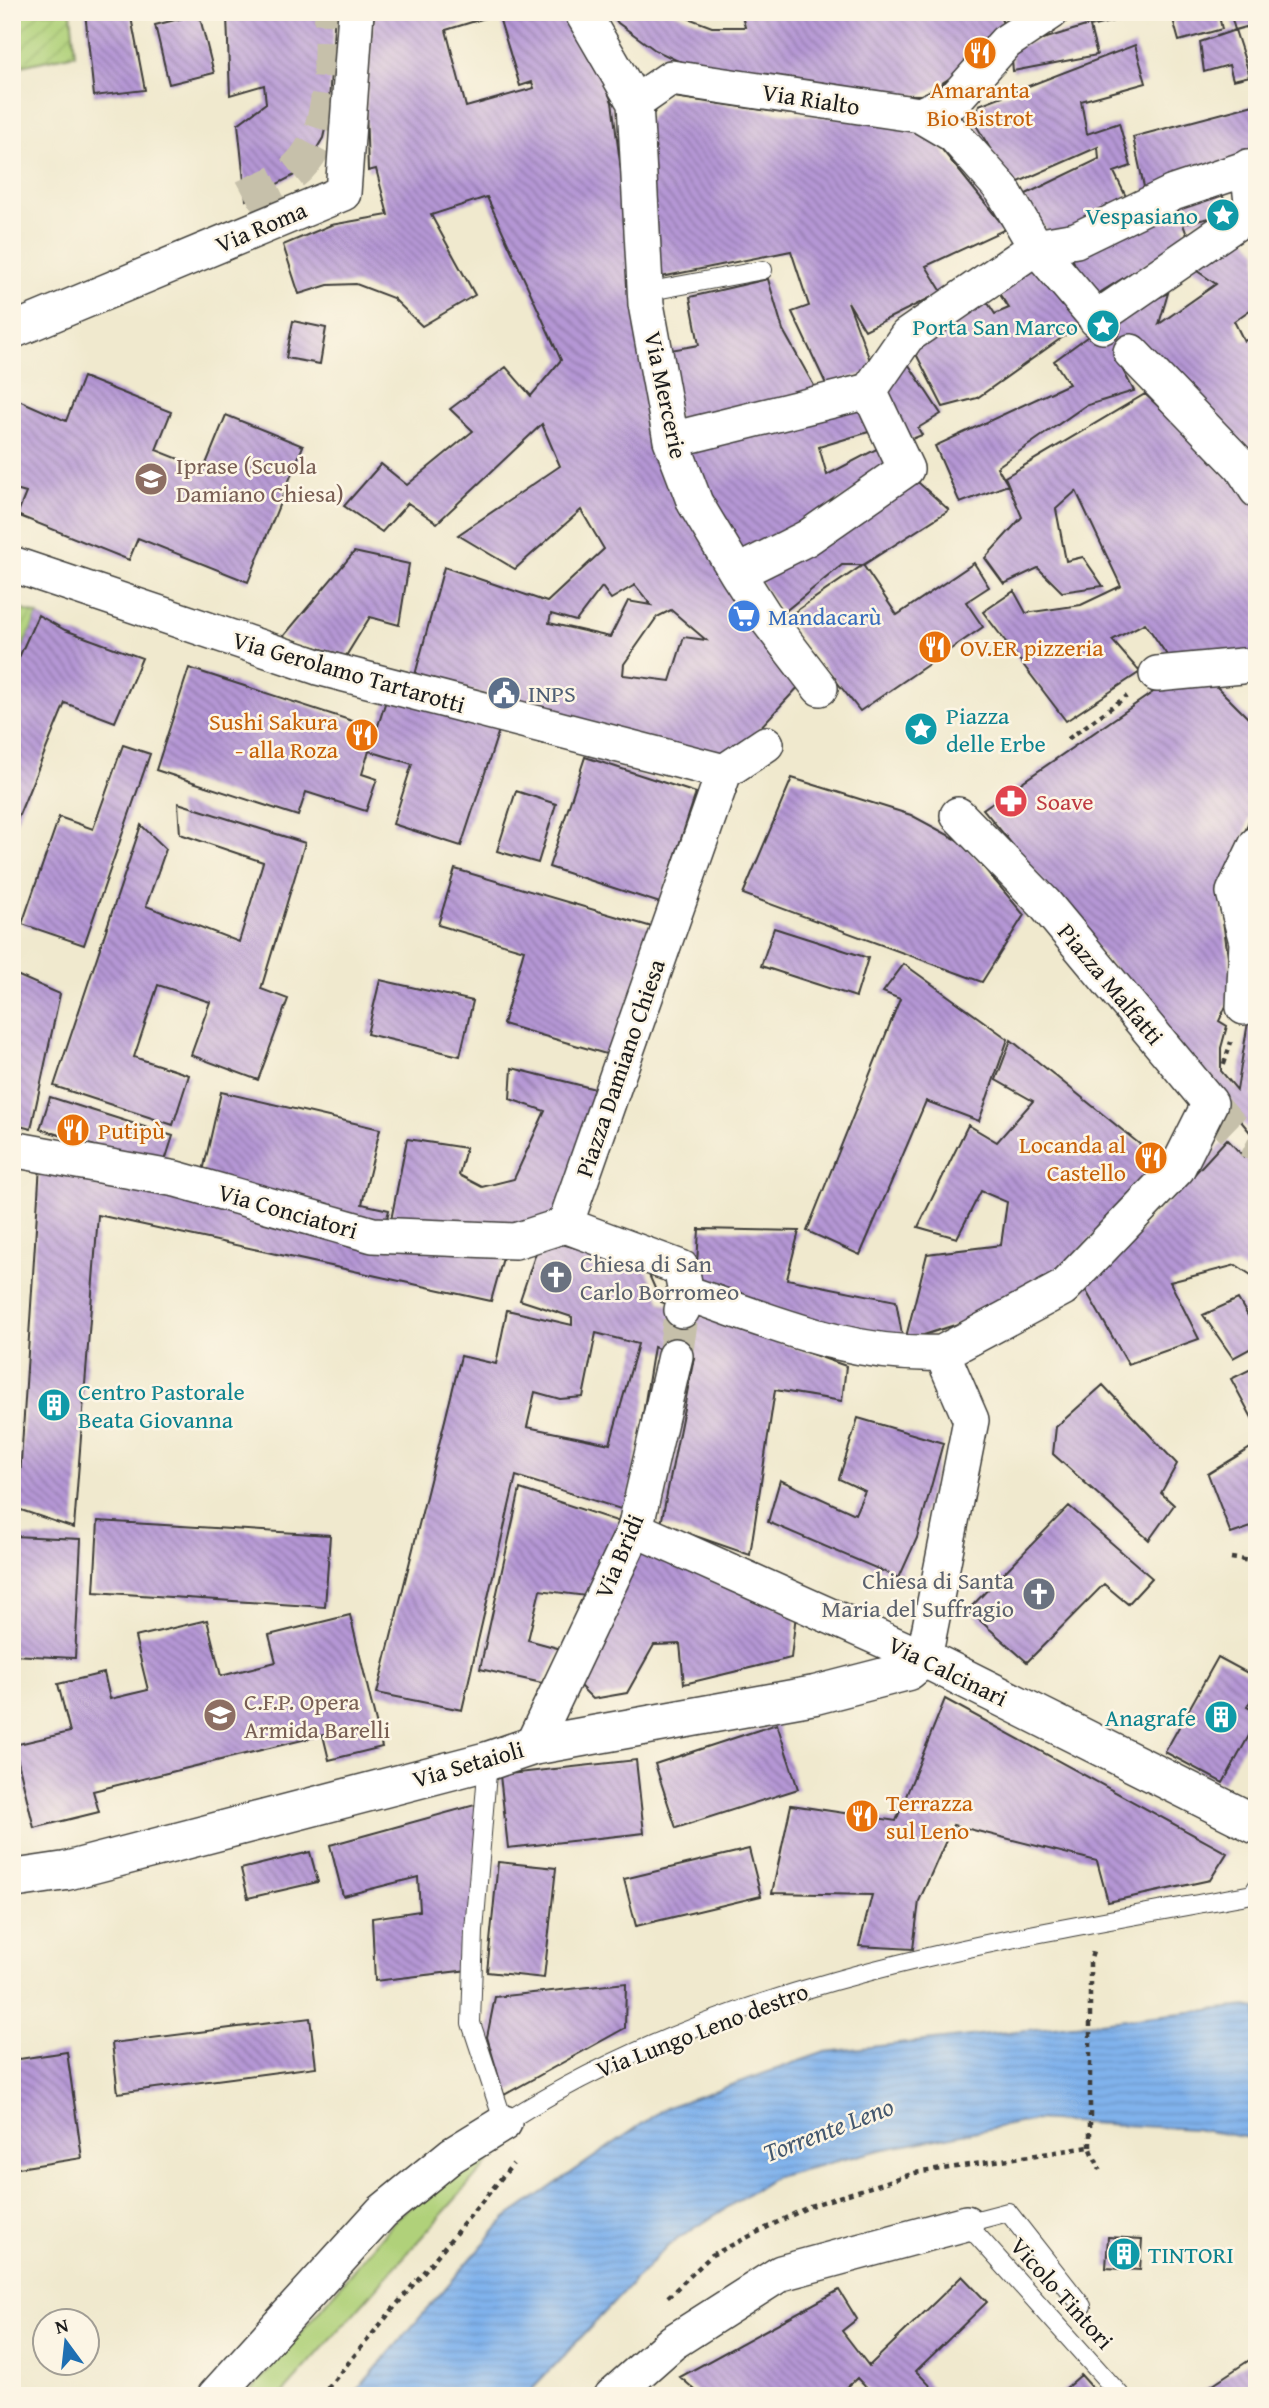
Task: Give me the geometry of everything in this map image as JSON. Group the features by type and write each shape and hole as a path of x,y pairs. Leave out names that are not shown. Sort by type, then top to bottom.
{"main road":[{"name":"Via Setaioli","path":"12,1879 66,1871 488,1761 532,1746 815,1695 908,1671 924,1658"},
{"name":"Via Calcinari","path":"924,1658 1257,1825"}],"street":[{"name":"Via Roma","path":"12,331 343,193 356,12"},
{"path":"582,12 635,103"},
{"path":"920,115 954,100 1006,42 1011,24 1051,12"},
{"name":"Via Rialto","path":"635,103 671,78 920,115 954,135 1002,189 1036,247 1099,322 1253,211 1252,166"},
{"name":"Via Mercerie","path":"635,103 645,292 671,440 695,503 737,573 764,615 820,688"},
{"path":"671,440 869,391 907,336 1036,247 1076,240 1173,193 1252,166"},
{"path":"1131,352 1249,478"},
{"path":"737,573 807,538 906,469 869,391"},
{"name":"Via Gerolamo Tartarotti","path":"12,564 318,667 720,780"},
{"path":"1157,674 1242,666"},
{"path":"720,780 766,744"},
{"name":"Piazza Damiano Chiesa","path":"565,1225 720,780"},
{"name":"Piazza Malfatti","path":"942,1353 1063,1288 1177,1169 1210,1103 1044,903 958,815"},
{"path":"1244,1007 1247,942 1234,892 1257,844"},
{"name":"Via Conciatori","path":"12,1149 176,1179 373,1235 515,1241 565,1225"},
{"path":"565,1225 681,1268 684,1301 846,1346 898,1355 942,1353 971,1420 924,1658"},
{"name":"Via Bridi","path":"532,1746 635,1529 675,1356"},
{"name":"Via Calcinari","path":"635,1529 924,1658"},
{"name":"Via Lungo Leno destro","path":"215,2396 382,2212 452,2155 512,2138"},
{"path":"612,2396 673,2342 781,2273 966,2224"}],"lane":[{"path":"645,292 763,270"},
{"path":"488,1761 474,1931 471,2023 512,2138"},
{"name":"Via Lungo Leno destro","path":"512,2138 558,2088 629,2052 738,2010 857,1973 1045,1930 1253,1894 1257,1887"},
{"path":"966,2224 1008,2212 1082,2306"},
{"name":"Vicolo Tintori","path":"966,2224 1121,2396"}],"path":[{"path":"1068,738 1157,674"},
{"path":"1231,1558 1257,1562"},
{"path":"1090,1962 1090,2147"},
{"path":"321,2396 512,2138"}],"green space":[{"path":"12,12 71,12 75,54 12,68"},
{"path":"12,606 38,615 12,673"},
{"path":"526,2120 280,2396 247,2396 397,2218 464,2160"}],"water":[{"name":"Torrente Leno","path":"1246,2006 1257,2008 1257,2139 1194,2129 1034,2120 880,2150 775,2177 667,2246 526,2396 352,2396 506,2218 665,2108 825,2052"}],"building":[{"path":"85,12 130,12 145,90 94,96"},
{"path":"246,12 335,12 328,116 323,138 308,163 293,176 246,200 238,124 266,103 264,85 230,95 227,16"},
{"path":"374,12 568,12 596,63 612,102 652,402 802,683 740,749 719,758 415,675 444,567 547,602 604,549 581,510 515,569 458,535 560,466 542,424 437,523 408,503 382,532 344,506 381,464 407,485 473,431 450,409 506,367 531,396 561,360 487,197 431,215 475,295 422,326 393,298 356,284 328,285 299,294 283,245 331,225 388,215 376,169 368,171 366,107","holes":["498,14 520,86 532,82 534,88 466,107 446,30","635,585 651,605 628,601 610,637 549,623 551,614 576,621 602,587 611,599","671,610 706,640 684,637 670,681 623,675 624,664 657,617"]},
{"path":"610,12 672,12 712,27 745,27 741,12 998,12 1006,30 950,78 923,95 820,94 699,71 655,50 618,23"},
{"path":"1086,12 1145,13 1090,27 1097,55 1013,71 1011,49 1089,25"},
{"path":"1171,12 1218,12 1222,29 1179,41"},
{"path":"1230,12 1257,12 1257,24 1235,30"},
{"path":"199,14 214,73 169,84 155,25"},
{"path":"1235,30 1250,76 1233,80 1229,65 1204,72 1200,42"},
{"path":"1135,45 1146,83 1081,101 1087,134 1119,123 1131,166 1114,172 1131,207 1052,237 1022,196 1099,159 1098,147 1012,185 973,120 979,105"},
{"path":"667,96 782,113 871,121 932,137 1006,229 926,266 942,292 865,330 848,302 874,371 826,384 792,312 809,306 791,251 656,278 641,130"},
{"path":"1257,104 1257,157 1146,196 1133,137"},
{"path":"1215,183 1232,213 1183,224 1188,238 1091,298 1068,250"},
{"path":"1241,232 1257,251 1257,305 1234,321 1244,341 1257,336 1257,458 1119,363 1134,391 1085,406 997,467 1008,485 960,503 935,446 1069,384 1054,361 1113,318 1168,293 1159,324 1216,284 1187,264"},
{"path":"1038,259 1084,322 977,398 943,407 910,342 982,294 995,314 1009,308 996,289"},
{"path":"768,279 783,330 817,391 680,428 665,351 699,345 690,297"},
{"path":"293,321 326,328 320,364 286,358"},
{"path":"903,356 941,414 918,428 922,435 904,442 879,397"},
{"name":"Iprase (Scuola Damiano Chiesa)","path":"83,377 171,412 156,450 204,469 226,415 303,446 248,582 138,538 129,560 17,515 26,493 12,489 12,397 66,421"},
{"path":"1145,394 1257,498 1257,684 1237,660 1171,661 1145,623 1112,640 1140,672 1066,721 983,612 1014,591 1026,613 1081,605 1121,586 1076,491 1056,509 1066,561 1083,557 1103,586 1062,592 1038,568 1004,584 985,558 1022,517 1005,477"},
{"path":"862,400 875,430 819,447 827,475 886,444 897,465 743,560 683,451"},
{"path":"910,475 949,510 863,565 842,565 783,613 755,573"},
{"path":"354,552 409,564 399,625 370,617 346,656 282,638"},
{"path":"974,563 989,587 966,602 983,627 860,711 786,618 863,565 897,615"},
{"path":"38,615 65,630 142,658 115,722 65,703 12,832 12,673"},
{"path":"189,668 377,729 389,691 500,727 461,846 393,824 412,764 369,751 362,774 377,779 366,811 306,792 298,816 156,770"},
{"path":"1209,679 1257,727 1257,809 1251,814 1221,907 1233,991 1219,1021 1227,1026 1221,1048 1221,1071 1237,1090 1248,1022 1257,1021 1257,1091 1252,1094 1257,1103 1257,1136 1254,1137 983,809 1165,684"},
{"path":"123,745 150,754 84,945 22,924 59,817 93,829"},
{"path":"585,757 696,793 660,903 549,867"},
{"path":"792,778 911,815 963,843 1024,915 982,982 743,894"},
{"path":"516,791 556,804 538,863 497,851"},
{"path":"178,803 305,843 261,989 288,999 258,1080 191,1055 210,1002 158,985 134,1057 189,1075 173,1125 54,1086 141,825 166,849 146,906 239,942 263,862 180,834"},
{"path":"455,869 652,927 613,1056 503,1024 524,950 438,925"},
{"path":"774,928 868,958 856,997 761,966"},
{"path":"904,964 1008,1039 979,1121 926,1101 860,1255 807,1231 900,999 883,992"},
{"path":"12,973 60,994 31,1129 12,1124"},
{"path":"380,980 473,1001 460,1056 367,1034"},
{"path":"1011,1040 1163,1163 1056,1275 964,1322 905,1341 927,1254 1001,1245 1007,1202 981,1191 957,1238 918,1227 968,1125 997,1142 1033,1101 996,1080"},
{"path":"512,1068 603,1091 564,1210 524,1228 390,1225 407,1139 466,1148 459,1175 482,1187 514,1179 545,1111 510,1099"},
{"path":"221,1092 380,1129 362,1204 389,1210 386,1222 201,1180"},
{"path":"50,1097 173,1136 163,1167 40,1129"},
{"path":"1227,1139 1244,1157 1257,1151 1257,1279 1236,1265 1170,1282 1199,1339 1128,1364 1081,1282 1142,1231"},
{"name":"Centro Pastorale Beata Giovanna","path":"40,1165 503,1258 491,1301 98,1215 74,1528 18,1509"},
{"path":"699,1229 799,1231 787,1279 896,1301 903,1340 845,1332 696,1283"},
{"path":"541,1238 646,1268 661,1302 846,1366 842,1401 775,1390 750,1555 661,1524 694,1358 675,1356 654,1347 627,1511 516,1476 462,1710 377,1693 461,1356 496,1364 507,1310 572,1325 572,1317 520,1300","holes":["596,1333 638,1344 610,1444 527,1427 535,1392 560,1399 583,1397"]},
{"path":"1238,1299 1257,1331 1257,1345 1233,1358 1203,1315"},
{"path":"1257,1366 1257,1427 1231,1379"},
{"path":"1103,1385 1177,1464 1161,1493 1174,1505 1149,1540 1053,1454 1056,1427"},
{"path":"858,1418 943,1443 917,1538 899,1578 768,1522 780,1480 855,1514 865,1491 839,1479"},
{"path":"1257,1444 1257,1525 1231,1534 1208,1474"},
{"path":"520,1489 620,1522 586,1596 540,1590 528,1640 561,1649 542,1683 480,1669"},
{"name":"Chiesa di Santa Maria del Suffragio","path":"1069,1506 1152,1578 1128,1604 1104,1584 1027,1662 968,1610"},
{"path":"98,1521 330,1535 325,1607 94,1592"},
{"path":"12,1536 81,1539 75,1658 12,1655"},
{"path":"637,1547 796,1614 791,1658 684,1684 680,1644 654,1645 627,1693 593,1699 570,1676"},
{"name":"C.F.P. Opera Armida Barelli","path":"350,1615 382,1747 329,1760 323,1735 93,1791 99,1812 34,1828 14,1745 70,1732 58,1684 104,1673 110,1699 148,1690 135,1637 207,1620 221,1676 276,1662 269,1635"},
{"name":"Anagrafe","path":"1218,1657 1257,1678 1257,1689 1247,1707 1257,1712 1257,1721 1223,1783 1165,1752"},
{"path":"945,1699 1227,1853 1210,1880 1108,1902 1097,1861 953,1825 919,1901 913,1949 859,1946 872,1895 772,1893 791,1805 896,1821"},
{"path":"777,1724 798,1789 676,1828 655,1764"},
{"path":"636,1760 644,1833 508,1848 500,1775"},
{"path":"482,1803 468,1970 375,1981 372,1918 420,1911 418,1877 343,1896 330,1845"},
{"path":"749,1849 761,1896 636,1926 624,1879"},
{"path":"310,1852 318,1882 248,1898 241,1869"},
{"path":"498,1862 556,1868 544,1978 487,1972"},
{"path":"626,1983 625,2028 504,2095 487,2037 495,1997"},
{"path":"310,2018 316,2067 118,2093 112,2043"},
{"path":"67,2052 82,2158 12,2169 12,2060"},
{"name":"TINTORI","path":"1108,2237 1142,2239 1140,2270 1106,2268"},
{"path":"962,2276 987,2302 916,2371 940,2396 874,2396 857,2378 838,2396 702,2396 680,2377 839,2290 857,2319 842,2331 869,2366"},
{"path":"1257,2355 1257,2396 1195,2396"},
{"path":"1081,2375 1100,2396 1057,2396"}],"tunnel":[{"path":"245,197 293,172 318,138 328,98 332,12"},
{"path":"1210,1103 1237,1132 1257,1143"},
{"path":"675,1356 682,1310"}],"place":[{"name":"Amaranta Bio Bistrot","path":"980,53"},
{"name":"Vespasiano","path":"1223,215"},
{"name":"Porta San Marco","path":"1103,326"},
{"name":"Iprase (Scuola Damiano Chiesa)","path":"151,479"},
{"name":"Mandacarù","path":"744,616"},
{"name":"OV.ER pizzeria","path":"935,647"},
{"name":"INPS","path":"504,693"},
{"name":"Piazza delle Erbe","path":"921,729"},
{"name":"Sushi Sakura - alla Roza","path":"362,735"},
{"name":"Soave","path":"1011,801"},
{"name":"Putipù","path":"73,1130"},
{"name":"Locanda al Castello","path":"1151,1158"},
{"name":"Chiesa di San Carlo Borromeo","path":"556,1277"},
{"name":"Centro Pastorale Beata Giovanna","path":"54,1405"},
{"name":"Chiesa di Santa Maria del Suffragio","path":"1039,1594"},
{"name":"C.F.P. Opera Armida Barelli","path":"220,1715"},
{"name":"Anagrafe","path":"1221,1717"},
{"name":"Terrazza sul Leno","path":"862,1816"},
{"name":"TINTORI","path":"1124,2254"}]}
